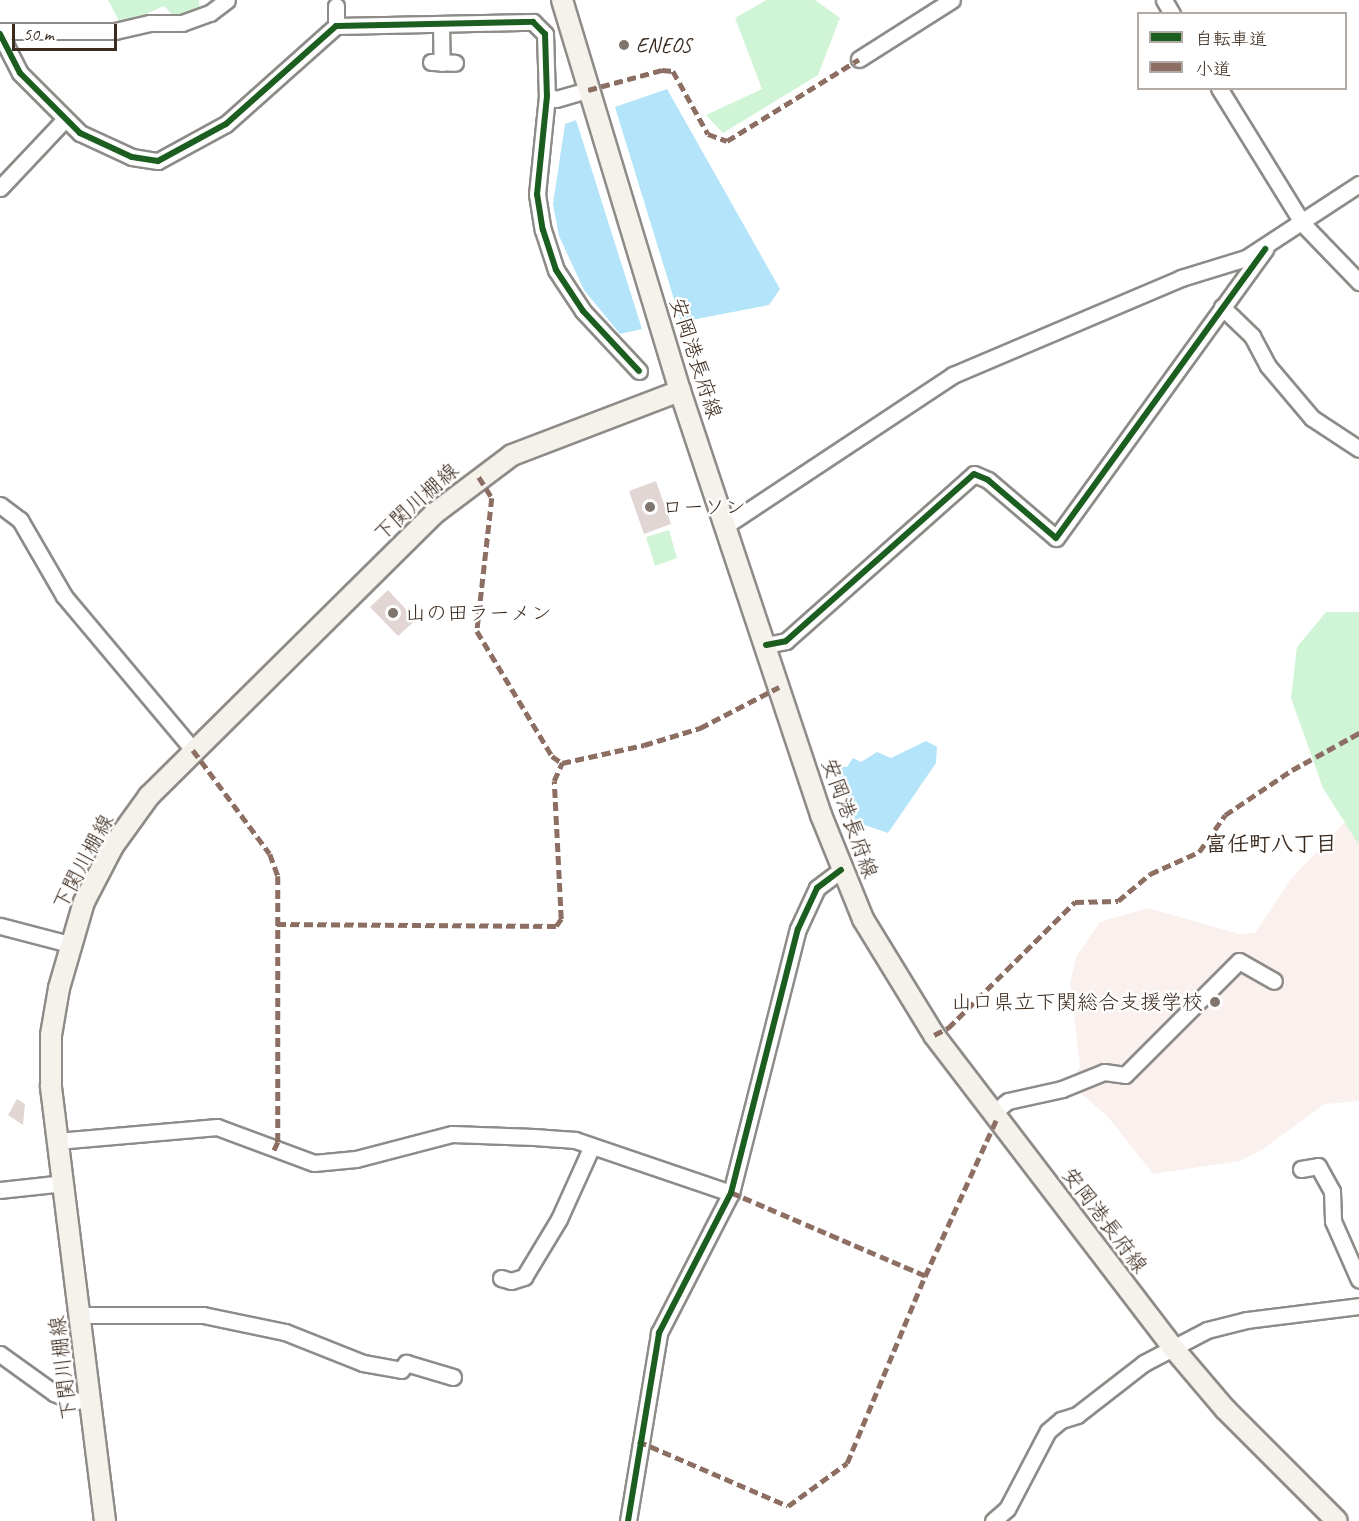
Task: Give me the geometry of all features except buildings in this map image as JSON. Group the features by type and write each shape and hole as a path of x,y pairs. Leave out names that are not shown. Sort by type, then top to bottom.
{"main road":[{"name":"安岡港長府線","path":"562,0 680,391 728,524 841,870 900,982 993,1113 1174,1349 1232,1417 1337,1521"},
{"name":"下関川棚線","path":"105,1521 81,1315 57,1141 51,1035 69,944 84,902 113,846 149,796 435,513 478,477 512,455 575,428 680,391"}],"street":[{"path":"227,0 210,13 182,23 150,23 115,31 0,32 20,73 64,120 103,146 146,161 170,157 226,124 336,26 533,22 546,34 547,96 537,194 543,230 556,270 583,311 639,371"},
{"path":"859,59 952,0"},
{"path":"336,2 336,26"},
{"path":"441,24 443,63"},
{"path":"547,96 556,99 588,90"},
{"path":"1220,90 1303,224 1359,282"},
{"path":"0,188 64,120"},
{"path":"728,524 954,375 1181,278 1265,249 1359,184"},
{"path":"766,645 786,641 974,474 988,480 1056,538 1265,249"},
{"path":"1222,307 1252,336 1268,366 1312,418 1359,449"},
{"path":"0,505 20,520 64,596 193,750"},
{"path":"628,1521 659,1333 731,1193 798,929 817,888 841,870"},
{"path":"0,926 69,944"},
{"path":"993,1113 1008,1101 1062,1089 1104,1072 1125,1075 1239,961 1274,981"},
{"path":"57,1141 217,1127 314,1163 356,1159 452,1134 575,1140 731,1193"},
{"path":"501,1278 512,1281 524,1277 559,1220 592,1146"},
{"path":"1301,1168 1318,1166 1332,1191 1333,1221 1359,1280"},
{"path":"0,1190 64,1183"},
{"path":"993,1521 1007,1509 1048,1431 1061,1420 1077,1415 1144,1363 1207,1330 1247,1320 1359,1306"},
{"path":"81,1315 203,1316 285,1332 363,1363 401,1370 406,1363 453,1377"},
{"path":"0,1354 54,1393 73,1401 90,1400"}],"shaded area":[{"name":"山口県立下関総合支援学校","path":"1359,807 1359,1101 1325,1104 1260,1151 1239,1161 1153,1174 1108,1117 1070,1084 1080,1066 1070,984 1076,957 1100,922 1148,908 1239,934 1255,933 1290,880"}],"green space":[{"path":"108,0 199,0 200,9 177,20 164,6 121,25"},
{"path":"766,0 815,0 840,18 818,75 723,133 706,115 762,89 735,18"},
{"path":"669,530 677,558 655,566 646,537"},
{"path":"1326,612 1359,612 1359,845 1323,788 1291,698 1297,647"}],"water":[{"path":"667,89 780,289 769,305 681,322 615,107"},
{"path":"576,120 642,329 620,334 584,290 559,236 553,204 565,124"},
{"path":"926,741 937,747 936,763 888,833 856,822 834,765 847,767 853,758 861,762 877,752 891,758"}],"marked path":[{"path":"588,90 662,70 673,71 708,134 727,141 859,59"},
{"path":"479,477 492,498 477,631 552,756 562,763 644,745 700,728 779,687"},
{"path":"934,1035 948,1028 1075,902 1118,901 1150,874 1199,852 1225,815 1292,770 1359,733"},
{"path":"193,750 270,854 278,876 278,1142 274,1151"},
{"path":"277,924 556,926 561,919 554,781 562,763"},
{"path":"925,1276 997,1118"},
{"path":"638,1441 788,1506 847,1463 925,1276 731,1193"}],"cycle path":[{"path":"0,34 20,73 80,133 132,157 158,161 226,124 336,26 533,22 545,34 547,96 537,194 543,230 556,270 583,311 639,371"},
{"path":"766,645 786,641 974,474 988,480 1056,538 1265,249"},
{"path":"628,1521 659,1333 731,1193 798,929 817,888 841,870"}],"place":[{"name":"ENEOS","path":"624,45"},
{"name":"ローソン","path":"650,507"},
{"name":"山の田ラーメン","path":"393,613"},
{"name":"山口県立下関総合支援学校","path":"1215,1002"}],"district":[{"name":"富任町八丁目","path":"1271,845"}]}
